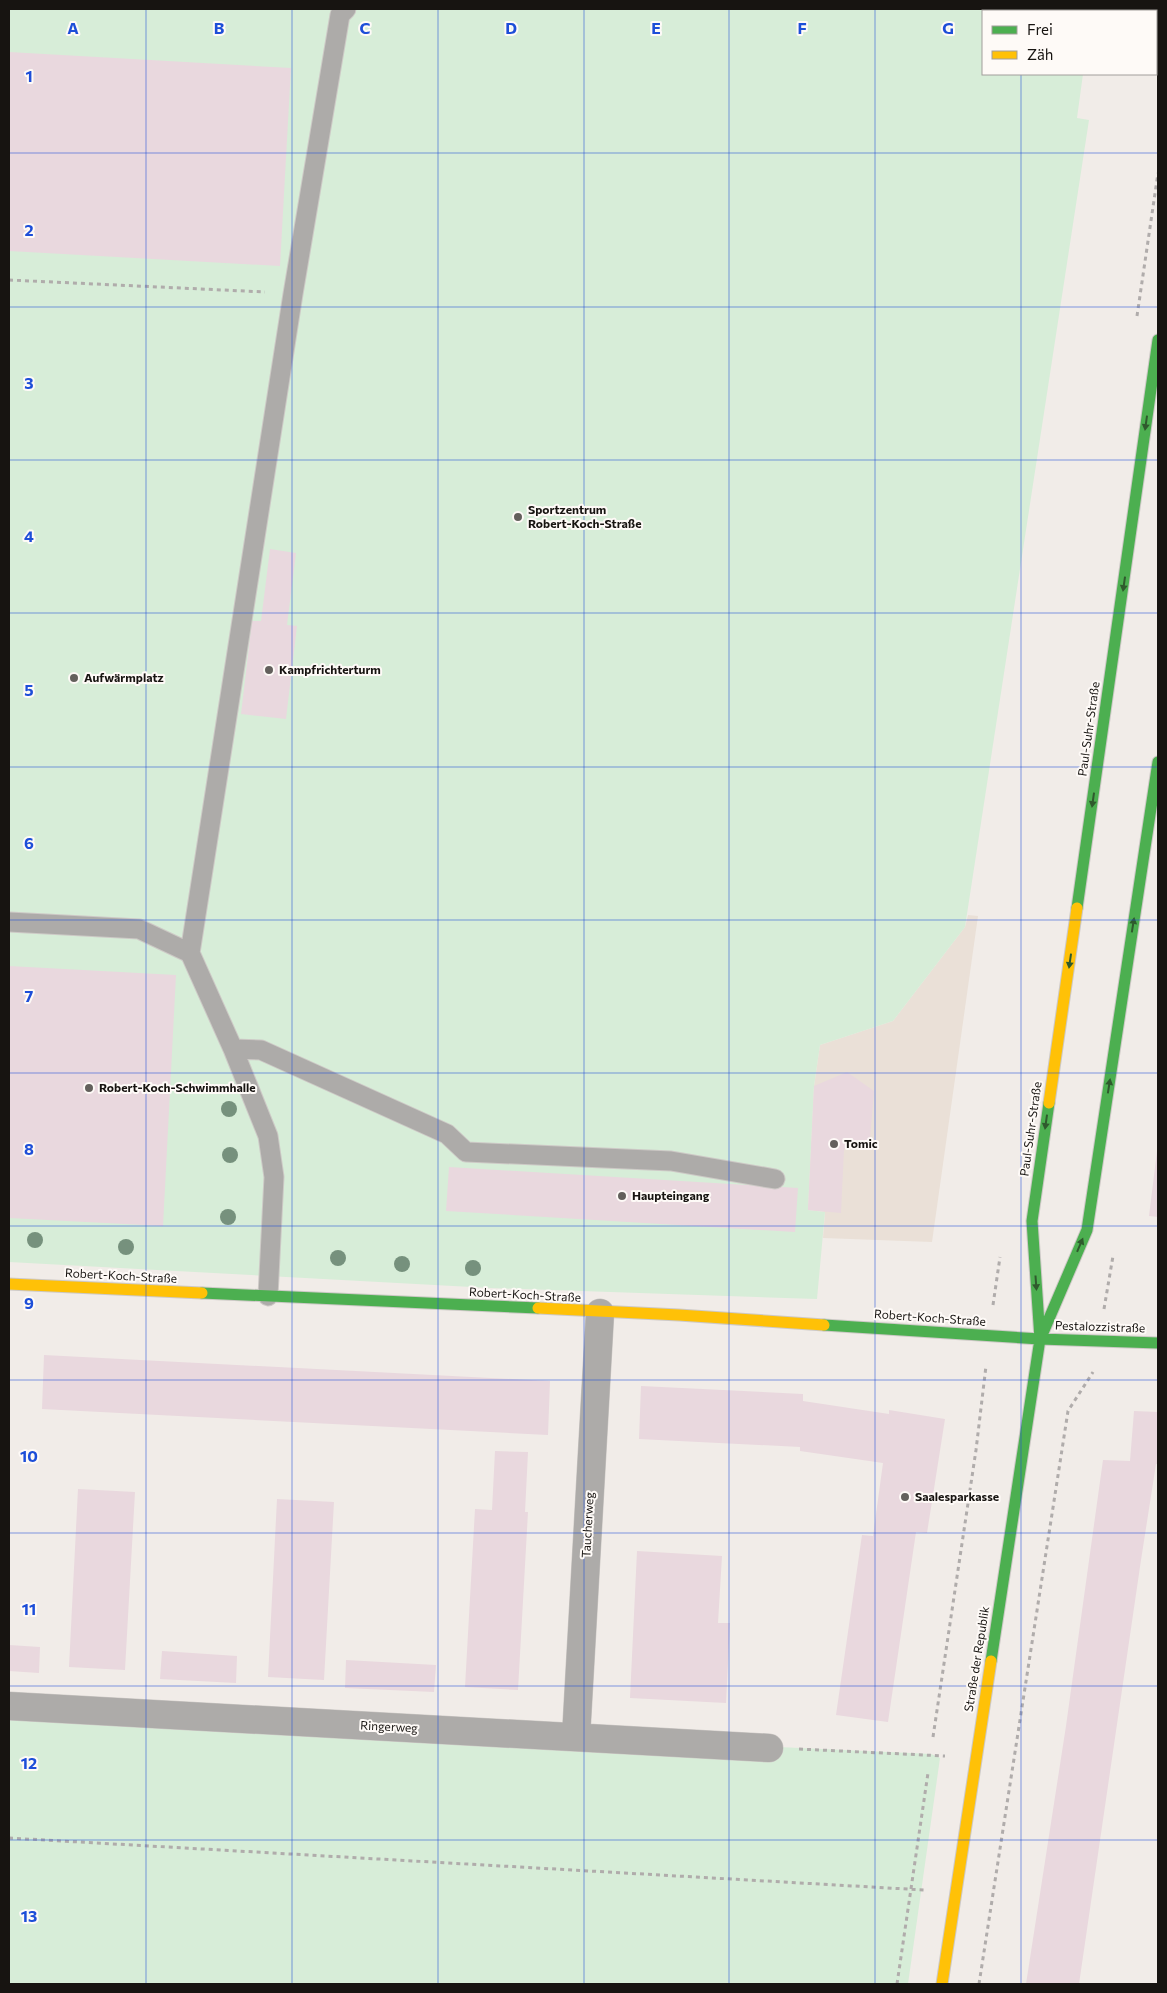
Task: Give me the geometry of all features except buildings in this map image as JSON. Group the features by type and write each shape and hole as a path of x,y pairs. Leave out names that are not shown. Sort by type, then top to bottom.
{"street":[{"name":"Paul-Suhr-Straße","path":"1040,1338 1032,1221 1158,340"},
{"path":"1040,1338 1087,1230 1158,762"},
{"name":"Robert-Koch-Straße","path":"9,1284 688,1316 1040,1338"},
{"name":"Taucherweg","path":"576,1737 600,1312"},
{"name":"Pestalozzistraße","path":"1040,1338 1158,1343"},
{"name":"Straße der Republik","path":"942,1984 1040,1338"},
{"name":"Ringerweg","path":"9,1706 768,1748"}],"lane":[{"path":"268,1296 272,1169 268,1136 233,1049 190,953 293,294 340,15 346,9"},
{"path":"9,922 139,929 190,953"},
{"path":"233,1049 260,1050 304,1069 447,1134 466,1152 671,1161 775,1179"}],"path":[{"path":"9,280 293,294"},
{"path":"979,1984 1068,1411 1093,1376 1113,1254"},
{"path":"768,1748 931,1754"},
{"path":"897,1984 928,1773"},
{"path":"9,1838 956,1892"}],"shaded area":[{"path":"968,915 978,916 932,1242 823,1238 825,1212 808,1210 814,1086 820,1045 893,1021 965,927"}],"green space":[{"name":"Sportzentrum Robert-Koch-Straße","path":"9,9 1092,9 982,10 982,75 1083,75 1077,118 1089,120 965,927 893,1021 820,1045 814,1086 808,1210 825,1212 817,1299 490,1288 9,1262"},
{"path":"9,1712 931,1754 940,1758 908,1984 9,1984"}],"traffic: fast":[{"path":"1077,908 1158,340"},
{"path":"1042,1335 1087,1230 1158,762"},
{"path":"991,1661 1040,1339 1032,1221 1049,1103"},
{"path":"202,1293 538,1308"},
{"path":"824,1325 1040,1339 1158,1343"}],"traffic: slow":[{"path":"1049,1103 1077,908"},
{"path":"9,1284 202,1293"},
{"path":"538,1308 824,1325"},
{"path":"942,1984 991,1661"}],"place":[{"name":"Sportzentrum Robert-Koch-Straße","path":"518,517"},
{"name":"Kampfrichterturm","path":"269,670"},
{"name":"Aufwärmplatz","path":"74,678"},
{"name":"Robert-Koch-Schwimmhalle","path":"89,1088"},
{"name":"Tomic","path":"834,1144"},
{"name":"Haupteingang","path":"622,1196"},
{"name":"Saalesparkasse","path":"905,1497"}]}
